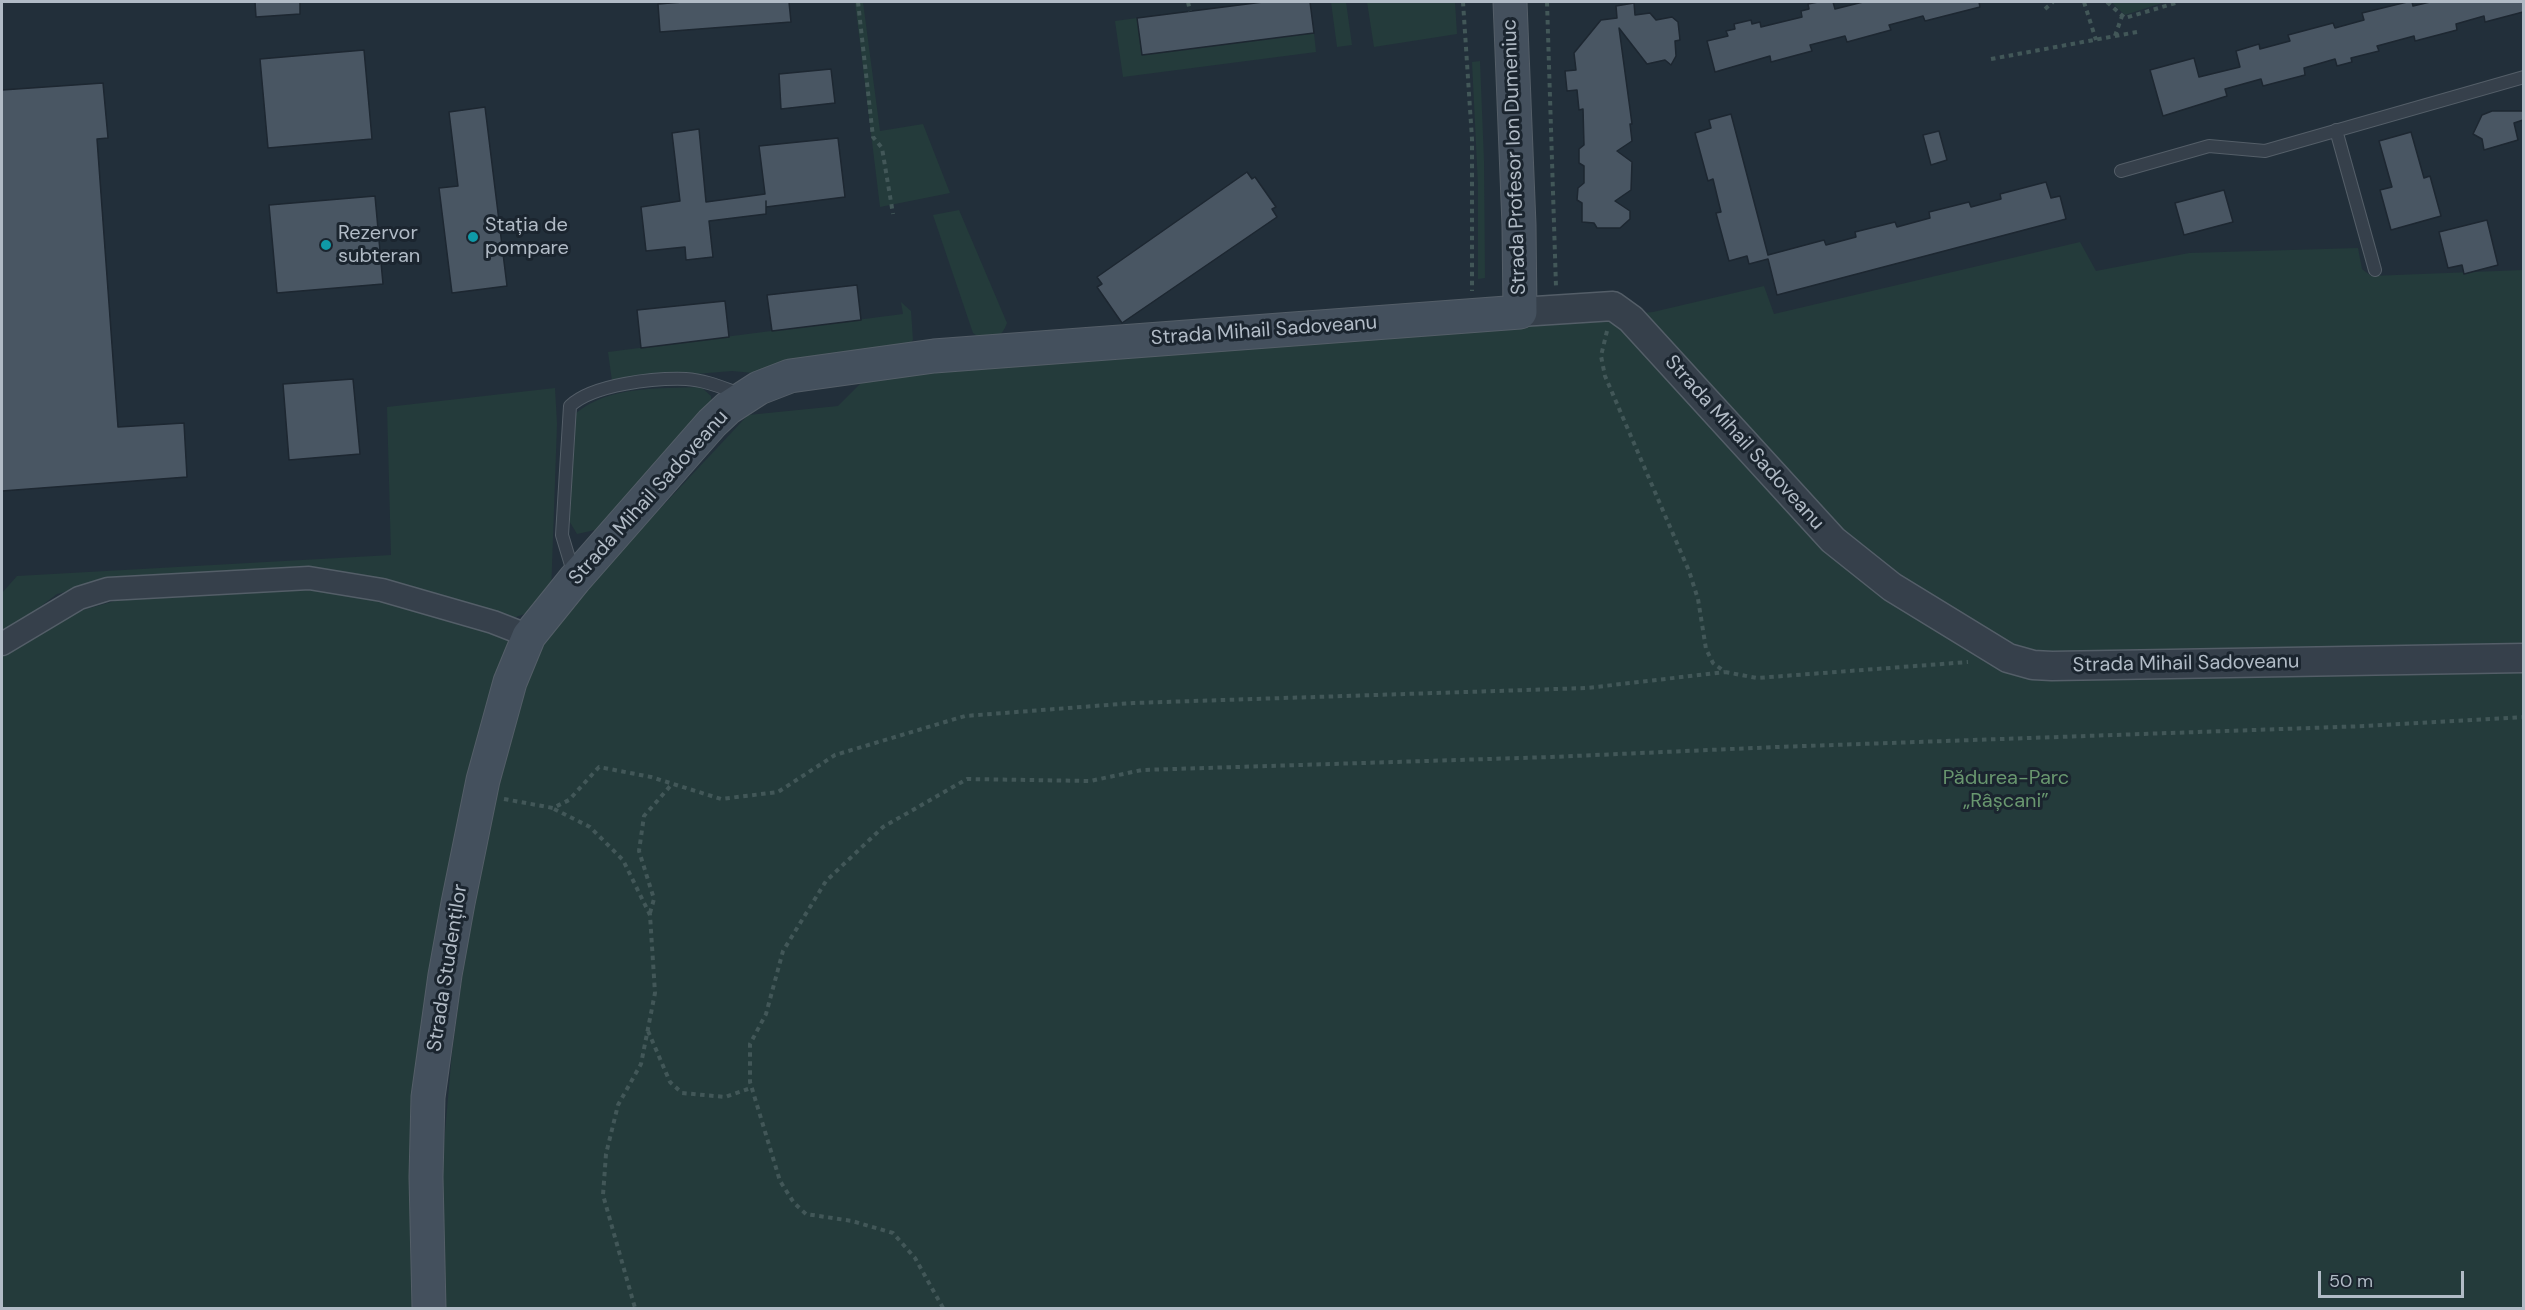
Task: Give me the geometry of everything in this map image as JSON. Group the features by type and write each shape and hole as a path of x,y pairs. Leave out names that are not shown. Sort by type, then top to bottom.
{"main road":[{"name":"Strada Profesor Ion Dumeniuc","path":"1510,2 1519,225 1520,312"},
{"name":"Strada Mihail Sadoveanu","path":"529,636 575,579 712,423 745,396 790,376 934,356 1520,312"},
{"name":"Strada Studenților","path":"429,1308 426,1177 428,1097 447,965 480,795 510,682 529,636"}],"street":[{"name":"Strada Mihail Sadoveanu","path":"1520,312 1613,306 1631,319 1833,540 1893,587 2008,658 2052,666 2523,658"},
{"path":"2,645 79,598 108,589 309,578 382,590 493,622 529,636"}],"lane":[{"path":"2121,171 2209,146 2265,151 2523,78"},
{"path":"2336,130 2375,270"},
{"path":"575,579 562,535 570,406 589,393 616,386 666,380 686,379 705,382 745,396"}],"path":[{"path":"858,2 873,137 882,148 893,214"},
{"path":"1188,2 1190,11"},
{"path":"1463,2 1472,139 1472,283"},
{"path":"1547,2 1557,290"},
{"path":"2045,9 2053,2"},
{"path":"2084,2 2096,40"},
{"path":"2107,2 2125,18 2179,2"},
{"path":"2115,36 2122,16"},
{"path":"1991,59 2137,33"},
{"path":"1613,306 1601,356 1605,376 1689,572 1698,599 1706,649 1713,663 1725,672"},
{"path":"553,808 569,800 599,766 721,799 778,792 835,755 965,716 1133,703 1282,700 1587,688 1725,672 1757,678 2008,658"},
{"path":"943,1308 915,1258 893,1233 852,1221 806,1214 794,1203 780,1180 751,1088 750,1044 766,1014 783,951 826,881 883,827 967,779 1090,781 1142,770 2366,726 2523,717"},
{"path":"635,1308 603,1195 606,1154 618,1105 641,1064 655,993 650,915 654,899 639,851 644,816 672,784"},
{"path":"480,795 553,808 590,827 623,860 650,915"},
{"path":"648,1030 670,1082 682,1093 725,1097 751,1088"}],"green space":[{"path":"855,2 863,2 880,131 923,124 950,193 880,207"},
{"path":"1331,2 1346,2 1352,45 1337,47"},
{"path":"1367,2 1455,2 1457,34 1374,47"},
{"path":"2111,2 2165,2 2125,15"},
{"path":"1137,18 1142,55 1314,33 1316,52 1123,77 1115,21"},
{"path":"1480,61 1485,278 1478,279 1478,185 1472,62"},
{"path":"959,210 1007,323 1001,334 989,340 984,341 973,333 933,215"},
{"name":"Pădurea-Parc „Râșcani”","path":"2080,242 2096,271 2189,253 2358,248 2362,269 2371,276 2523,270 2523,1308 442,1308 440,1268 443,1154 452,1053 469,925 495,783 524,678 550,634 580,594 748,415 838,406 866,378 1653,312 1764,286 1774,314"},
{"path":"901,302 911,311 913,340 902,353 764,374 732,371 612,381 608,352 903,314"},
{"path":"701,387 711,396 712,405 604,528 577,534 568,519 575,414 588,405 619,393 635,390"},
{"path":"555,388 557,424 551,594 536,610 513,618 410,592 357,574 311,568 110,581 57,594 2,633 2,593 17,576 391,555 387,407"},
{"path":"279,588 360,593 490,629 510,641 480,732 414,1308 2,1308 2,654 69,614 136,595"}],"building":[{"path":"255,2 300,2 300,14 256,17"},
{"path":"789,2 791,22 660,32 658,4"},
{"path":"1263,2 1310,2 1314,33 1142,55 1137,18"},
{"path":"1833,2 1835,9 1863,2 1979,2 1980,7 1925,21 1923,16 1889,25 1891,30 1847,42 1845,36 1810,45 1812,51 1771,62 1770,56 1715,72 1707,41 1728,36 1726,31 1735,29 1734,24 1751,20 1752,24 1760,22 1761,27 1802,17 1801,11 1809,9 1808,4"},
{"path":"2412,2 2413,6 2430,2 2523,2 2523,12 2485,22 2484,16 2456,24 2457,30 2415,41 2414,36 2377,46 2379,51 2351,58 2352,62 2337,66 2335,59 2304,68 2305,75 2263,86 2261,79 2225,89 2227,96 2163,116 2150,70 2194,58 2199,77 2240,67 2236,51 2259,44 2260,49 2290,41 2288,35 2333,23 2335,28 2364,20 2362,13"},
{"path":"1634,3 1635,15 1650,13 1656,20 1672,17 1678,22 1680,40 1675,41 1676,56 1671,65 1665,60 1647,64 1619,28 1632,124 1630,124 1632,141 1617,151 1632,162 1631,190 1615,201 1630,211 1630,219 1620,228 1597,228 1594,223 1582,222 1582,203 1577,200 1578,188 1584,183 1584,166 1579,163 1579,149 1584,145 1583,109 1579,110 1577,90 1567,91 1565,71 1576,70 1574,53 1601,20 1617,18 1616,6"},
{"path":"364,50 372,139 268,148 260,59"},
{"path":"831,69 835,103 781,109 779,74"},
{"path":"103,83 108,138 97,139 118,427 184,423 187,477 2,491 2,90"},
{"name":"Stația de pompare","path":"485,107 507,286 452,293 439,188 458,186 449,112"},
{"path":"2492,111 2523,111 2523,120 2514,123 2518,140 2484,150 2482,139 2473,134 2482,115"},
{"path":"1731,114 1768,255 1824,240 1826,245 1856,237 1855,232 1895,222 1897,227 1930,218 1929,212 1969,202 1971,207 2001,199 2000,194 2046,182 2051,198 2060,196 2066,219 1777,295 1768,259 1749,264 1747,256 1729,261 1716,213 1721,212 1713,179 1708,181 1695,133 1711,128 1709,120"},
{"path":"699,129 706,202 765,194 759,146 838,138 845,197 766,207 766,214 709,221 713,257 686,260 685,247 646,251 641,207 680,201 672,133"},
{"path":"1939,131 1947,160 1931,165 1923,135"},
{"path":"2411,132 2424,178 2430,176 2441,216 2391,230 2380,190 2392,187 2379,141"},
{"path":"1247,172 1252,179 1255,177 1276,207 1272,209 1277,217 1122,323 1097,287 1102,284 1097,277"},
{"path":"2224,190 2233,222 2184,235 2175,203"},
{"name":"Rezervor subteran","path":"375,196 383,284 277,293 269,205"},
{"path":"2487,220 2498,265 2464,274 2462,265 2448,268 2439,232"},
{"path":"857,285 861,320 772,331 767,295"},
{"path":"725,301 729,337 641,348 637,310"},
{"path":"353,379 360,454 289,460 283,384"}],"place":[{"name":"Stația de pompare","path":"473,237"},
{"name":"Rezervor subteran","path":"326,245"}]}
